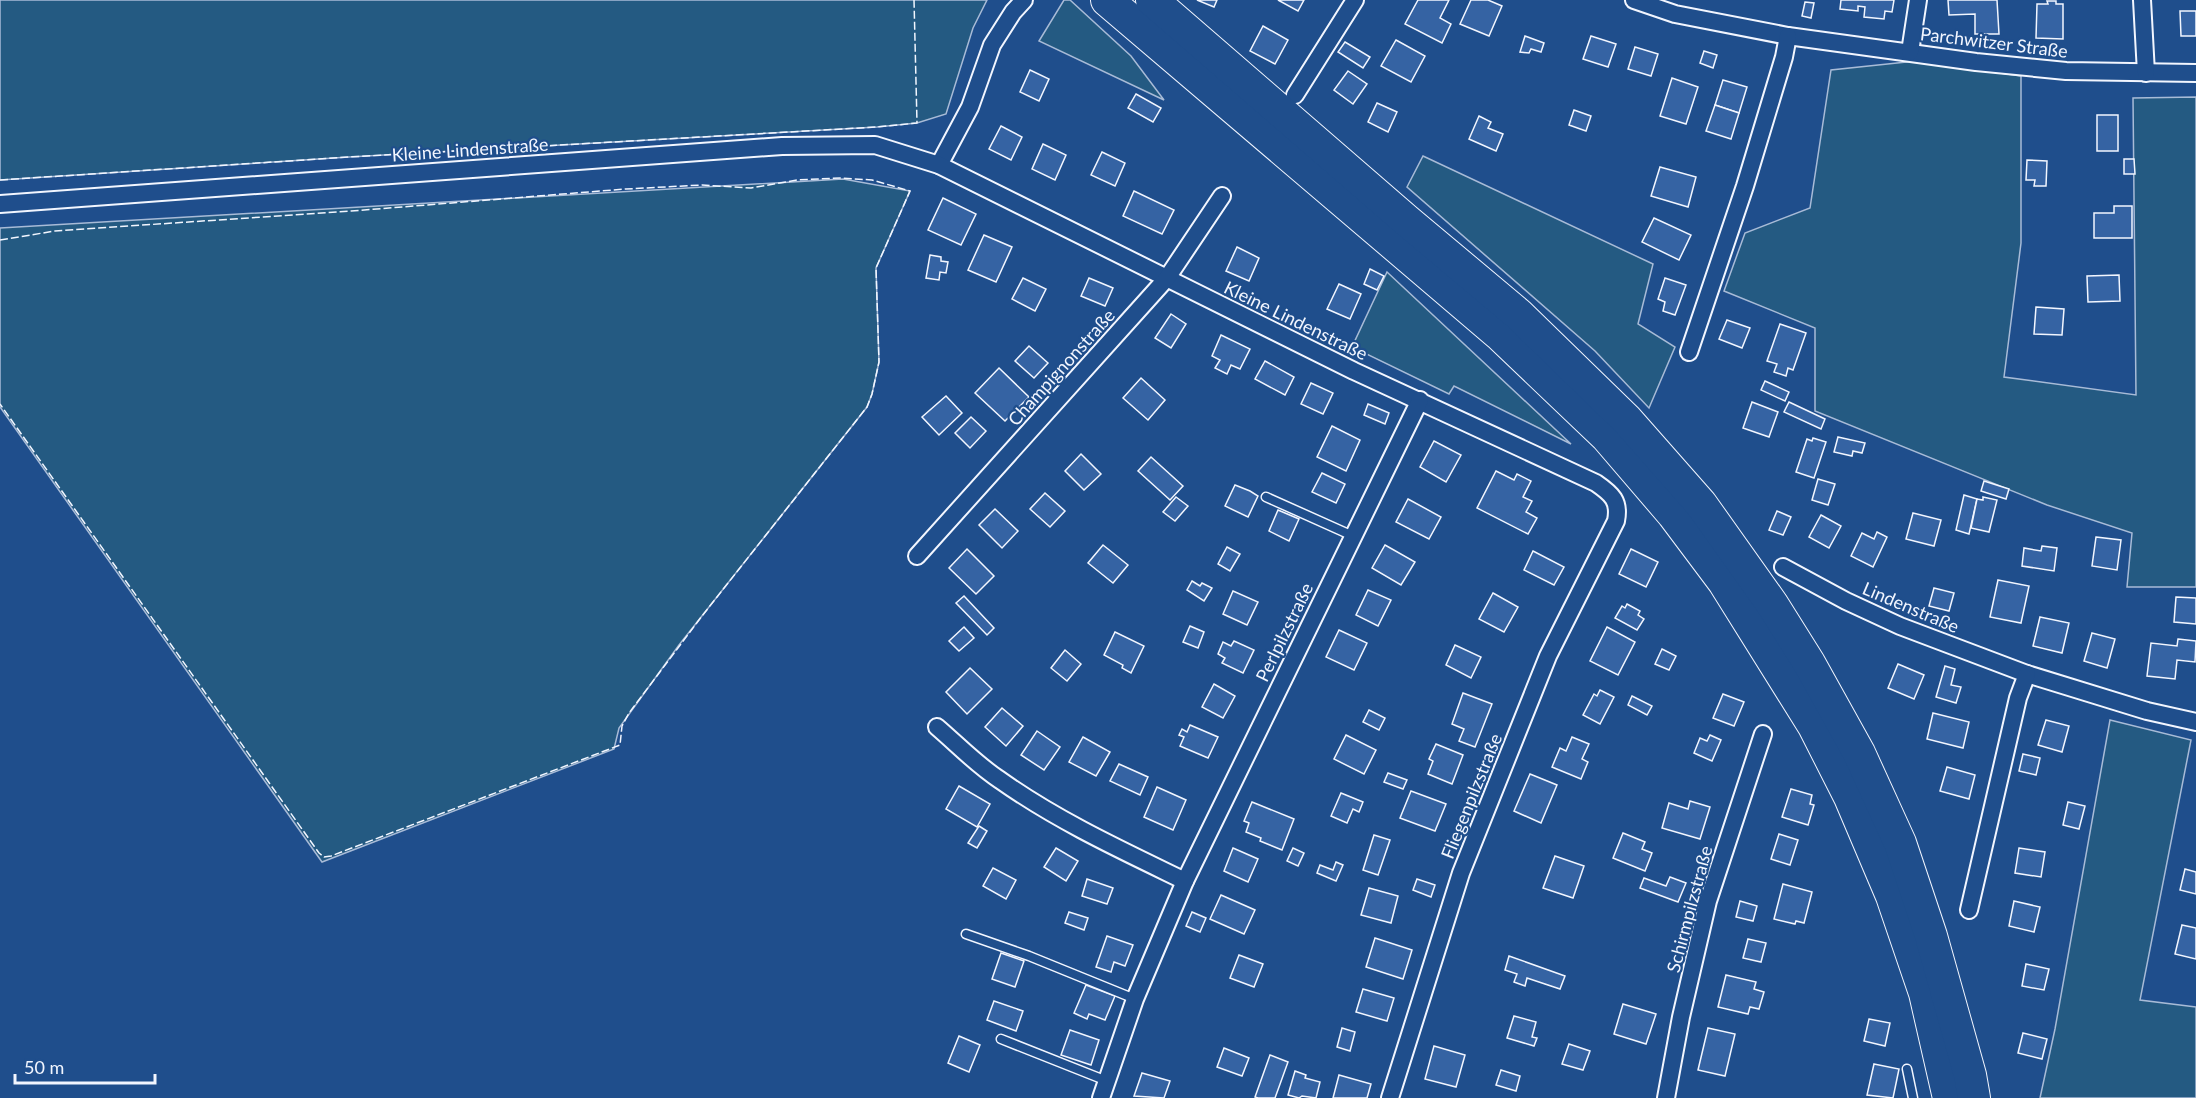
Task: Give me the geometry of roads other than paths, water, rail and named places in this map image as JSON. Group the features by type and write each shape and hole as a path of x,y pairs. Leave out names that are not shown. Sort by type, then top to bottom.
{"highway":[{"path":"1107,0 1499,334 1607,437 1674,514 1724,582 1814,726 1850,797 1892,896 1925,993 1949,1098"},
{"path":"1152,0 1518,314 1627,420 1701,504 1772,604 1809,663 1859,753 1900,843 1931,936 1970,1075 1974,1098"}],"street":[{"path":"939,165 970,107 992,45 1013,12 1024,0"},
{"path":"1294,95 1355,0"},
{"name":"Parchwitzer Straße","path":"1634,0 1676,14 1788,36 1910,52 2066,71 2196,73"},
{"path":"1910,52 1918,0"},
{"path":"2142,0 2146,74"},
{"path":"1689,352 1745,186 1784,57 1788,36"},
{"name":"Kleine Lindenstraße","path":"0,204 782,146 875,145 939,165 1354,371 1596,483 1609,492 1615,501 1619,509 1616,520"},
{"name":"Champignonstraße","path":"917,556 1167,278 1222,196"},
{"name":"Perlpilzstraße","path":"1101,1098 1135,999 1185,881 1420,400"},
{"name":"Fliegenpilzstraße","path":"1390,1098 1466,862 1548,656 1616,520"},
{"name":"Lindenstraße","path":"1783,567 1846,601 1900,626 2027,674 2147,711 2196,722"},
{"path":"1969,910 2018,698 2027,674"},
{"path":"937,727 999,780 1029,800 1084,832 1185,881"},
{"name":"Schirmpilzstraße","path":"1666,1098 1708,901 1763,734"}],"lane":[{"path":"1266,497 1353,536"},
{"path":"966,934 1029,956 1135,999"},
{"path":"1001,1039 1107,1081"},
{"path":"1907,1069 1913,1098"}]}
